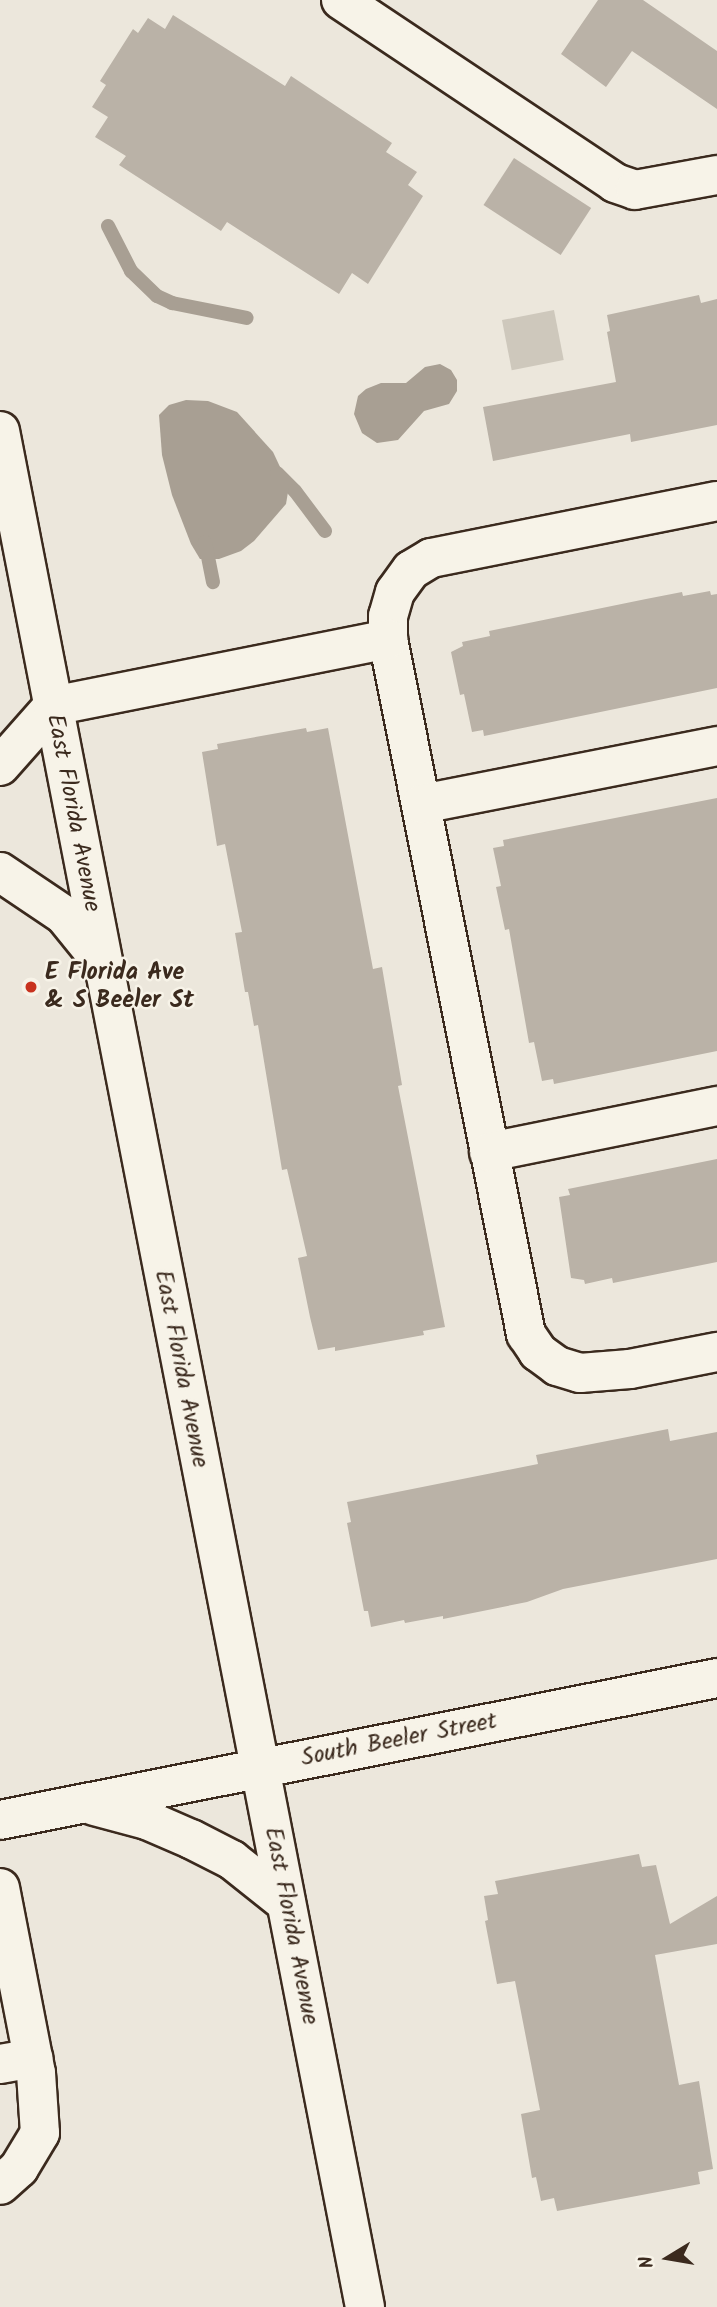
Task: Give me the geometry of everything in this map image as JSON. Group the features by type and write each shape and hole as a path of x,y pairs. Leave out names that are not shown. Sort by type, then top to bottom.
{"main road":[{"path":"341,0 615,183 635,190 717,175"},
{"name":"East Florida Avenue","path":"0,431 365,2307"},
{"path":"717,500 431,558 411,570 395,592 388,616 388,639 523,1324 538,1352 557,1366 580,1374 630,1369 717,1352"},
{"path":"0,766 52,706 388,639"},
{"path":"422,804 717,746"},
{"path":"0,872 64,915 102,962"},
{"path":"489,1152 717,1106"},
{"name":"South Beeler Street","path":"0,1820 717,1678"},
{"name":"South Beeler Street","path":"82,1803 148,1820 191,1839 232,1860 286,1903"},
{"path":"0,1888 17,2061 40,2133 19,2168 0,2185"}],"shaded area":[{"path":"554,310 564,360 512,370 502,320"},
{"path":"440,364 451,370 457,380 457,391 449,404 424,411 398,440 377,443 362,433 354,414 358,396 366,389 381,383 406,383 425,367"},
{"path":"186,400 208,401 237,412 273,452 289,486 286,504 254,541 241,551 219,559 200,559 191,544 172,495 162,455 159,415 169,405"}],"building":[{"path":"598,0 643,0 717,51 717,109 632,51 606,87 561,54"},
{"path":"173,15 285,86 291,76 392,143 386,152 417,172 408,185 423,196 368,284 352,273 339,294 227,222 221,231 119,165 126,156 95,137 108,117 92,107 106,85 100,81 133,29 138,33 148,18 165,29"},
{"path":"514,158 591,208 561,255 484,205"},
{"path":"699,295 701,303 717,299 717,425 631,442 630,434 493,461 483,407 616,382 607,332 610,331 607,315"},
{"path":"710,591 711,595 717,594 717,688 484,736 483,730 472,732 464,694 460,695 451,652 463,646 462,642 490,636 489,631 682,592 683,596"},
{"path":"306,728 307,732 328,728 373,969 382,967 402,1085 398,1086 445,1327 423,1331 424,1335 335,1351 335,1347 318,1350 310,1317 298,1258 307,1256 287,1169 282,1170 258,1025 254,1026 248,992 245,992 235,933 242,932 225,844 217,846 202,752 218,749 217,744"},
{"path":"717,798 717,1051 554,1084 553,1079 542,1081 534,1042 529,1043 509,929 505,930 496,887 501,886 493,848 504,846 503,840"},
{"path":"717,1159 717,1262 613,1283 612,1278 585,1284 584,1280 571,1278 559,1197 570,1195 568,1189"},
{"path":"668,1429 670,1441 717,1432 717,1559 563,1589 527,1602 443,1619 443,1616 405,1623 404,1620 371,1627 368,1611 364,1611 347,1523 351,1522 347,1502 538,1464 536,1455"},
{"path":"639,1854 642,1867 656,1865 670,1924 717,1896 717,1944 655,1955 679,2085 699,2081 713,2169 698,2172 700,2184 557,2211 554,2198 541,2201 536,2177 532,2178 521,2114 540,2110 515,1981 497,1984 485,1921 488,1920 484,1896 498,1894 495,1881"}],"waterway":[{"path":"108,226 131,271 157,296 172,303 247,318"},
{"path":"277,473 295,491 325,531"},
{"path":"205,542 213,582"}],"place":[{"name":"E Florida Ave & S Beeler St","path":"31,987"}]}
